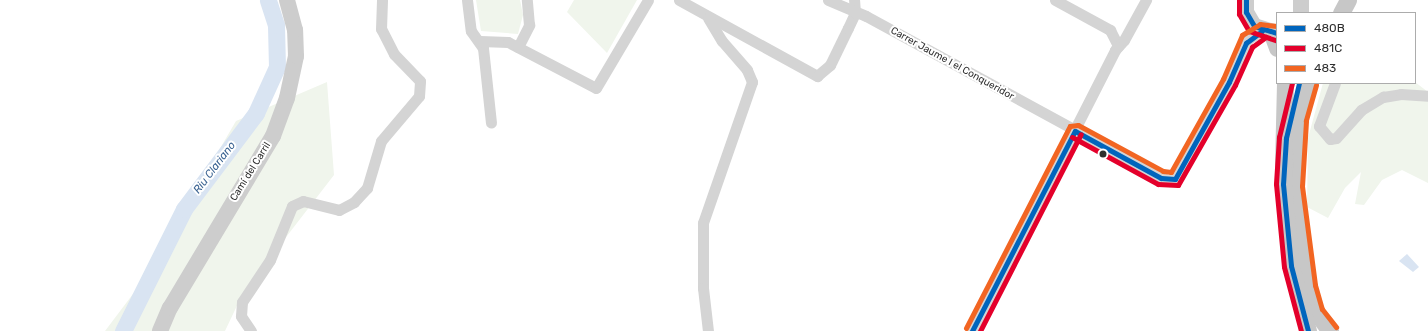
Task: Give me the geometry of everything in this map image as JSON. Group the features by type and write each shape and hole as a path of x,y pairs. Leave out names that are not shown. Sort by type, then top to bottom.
{"main road":[{"path":"1330,12 1336,0"},
{"path":"1342,12 1348,0"},
{"path":"1285,84 1283,184 1291,266 1308,331"},
{"path":"1283,184 1286,138 1299,84"},
{"path":"1309,84 1299,120 1295,186 1308,286 1316,312 1330,331"}],"street":[{"name":"Camí del Carril","path":"160,331 181,288 274,136 288,98 296,56 295,30 287,0"},
{"path":"251,331 241,316 242,302 270,260 292,206 303,201 339,210 354,202 367,188 382,141 419,96 420,81 394,54 381,29 382,0"},
{"path":"467,0 471,31 480,41 491,123"},
{"path":"518,47 528,24 527,0"},
{"path":"480,41 498,40 518,47 596,88 648,0"},
{"path":"679,0 708,18 814,75 821,74 830,65 855,13 854,0"},
{"name":"Carrer Jaume I el Conqueridor","path":"828,0 855,13 1161,178 1175,179 1229,82 1267,37"},
{"path":"1055,0 1110,30 1118,46"},
{"path":"972,331 1118,46 1146,0"},
{"path":"1301,12 1302,0"},
{"path":"1245,1 1249,20 1267,37"},
{"path":"708,18 722,41 747,70 752,82 703,223 703,288 708,331"},
{"path":"1335,84 1319,126 1330,140 1362,110 1383,97 1401,94 1428,96"}],"shaded area":[{"path":"476,0 520,0 523,15 518,34 481,31"},
{"path":"574,0 637,0 607,53 567,12"},
{"path":"327,82 334,175 243,293 225,331 105,331 142,282 236,121"},
{"path":"1416,83 1428,92 1428,183 1402,170 1382,180 1364,205 1355,204 1361,172 1345,188 1328,218 1307,207 1308,138 1323,84 1416,84"}],"water":[{"path":"1407,254 1419,267 1413,272 1399,261"}],"waterway":[{"name":"Riu Clariano","path":"123,331 184,209 256,113 277,67 276,25 268,0"}],"transit line":[{"name":"481C","path":"1239,0 1239,14 1249,31 1275,40"},
{"name":"480B","path":"1246,0 1246,12 1254,26 1276,33"},
{"name":"483","path":"966,328 1070,126 1078,125 1163,171 1171,172 1223,79 1242,35 1260,24 1276,26"},
{"name":"480B","path":"1075,131 1161,178 1175,179 1229,82 1246,43 1262,31"},
{"name":"481C","path":"1072,137 1158,184 1178,185 1235,85 1252,47 1266,37"},
{"name":"481C","path":"1292,84 1279,137 1276,184 1284,267 1301,331"},
{"name":"480B","path":"1299,84 1286,138 1283,184 1291,266 1308,331"},
{"name":"483","path":"1316,85 1306,121 1302,186 1315,285 1322,309 1336,327"},
{"name":"480B","path":"972,331 1075,131"},
{"name":"481C","path":"980,331 1081,134"}]}
